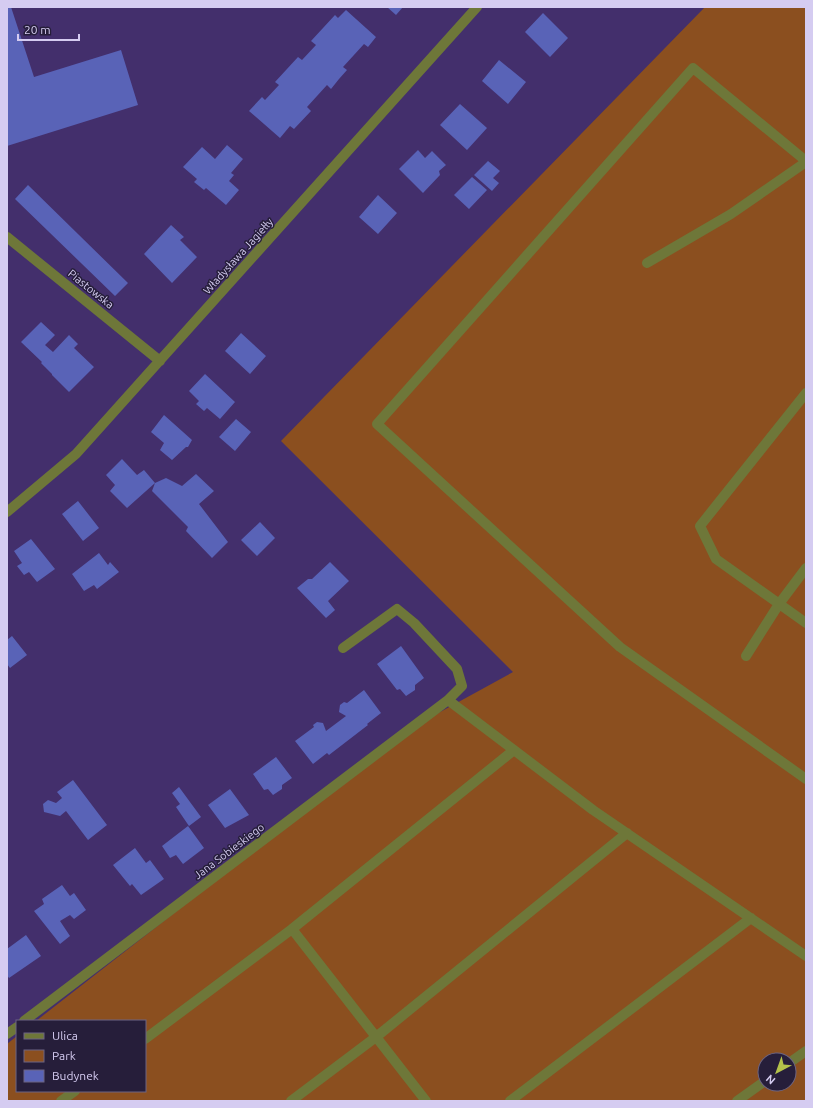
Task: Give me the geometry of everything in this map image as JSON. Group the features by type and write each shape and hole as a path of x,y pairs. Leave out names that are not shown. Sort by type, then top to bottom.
{"street":[{"name":"Władysława Jagiełły","path":"7,512 76,454 477,7"},
{"path":"647,263 731,214 806,161 694,68 377,424 620,647 806,779"},
{"name":"Piastowska","path":"7,237 160,361"},
{"path":"806,393 700,526 716,559 806,623"},
{"path":"746,656 779,604 806,568"},
{"name":"Jana Sobieskiego","path":"25,1020 448,700 462,686 457,669 414,623 397,609 343,648"},
{"path":"448,700 593,810 806,956"},
{"path":"146,1038 292,929 514,750"},
{"path":"291,1101 376,1037 627,833"},
{"path":"510,1101 751,918"},
{"path":"292,929 426,1101"},
{"path":"7,1034 16,1027"},
{"path":"797,1057 806,1051"},
{"path":"737,1101 757,1087"},
{"path":"61,1101 74,1092"}],"green space":[{"path":"705,7 806,7 806,1101 7,1101 7,1044 16,1037 16,1092 146,1092 146,1020 37,1020 411,728 513,672 281,441"}],"building":[{"path":"7,7 11,7 34,77 121,50 138,105 7,146"},
{"path":"387,7 403,7 396,15"},
{"path":"346,10 376,37 368,47 364,44 343,67 347,70 331,89 327,85 307,107 311,111 294,129 290,126 280,138 249,111 262,97 265,100 279,85 275,82 298,57 302,60 316,45 311,41 335,15 338,18"},
{"path":"543,13 568,38 550,57 525,32"},
{"path":"499,60 526,82 508,104 482,81"},
{"path":"460,104 487,128 467,150 440,125"},
{"path":"227,145 243,159 231,173 234,175 229,181 239,190 226,205 206,188 204,190 194,182 197,179 183,167 202,147 215,159"},
{"path":"418,150 425,158 432,151 446,165 439,171 440,175 423,193 399,169"},
{"path":"488,161 500,171 493,178 499,183 492,191 474,175"},
{"path":"472,177 487,190 469,209 454,195"},
{"path":"28,185 128,283 115,296 15,199"},
{"path":"378,195 397,213 378,234 359,217"},
{"path":"171,225 184,237 180,240 197,257 172,283 144,254"},
{"path":"41,322 55,335 45,345 53,352 69,335 78,344 74,348 94,367 69,392 41,363 42,362 21,342"},
{"path":"241,333 266,356 250,374 225,351"},
{"path":"205,374 235,402 220,419 207,408 204,411 196,404 199,401 189,391"},
{"path":"164,415 192,440 188,447 186,447 172,460 160,450 164,443 151,432"},
{"path":"236,419 251,432 235,451 219,437"},
{"path":"122,459 137,475 144,470 155,483 127,508 110,491 115,485 106,475"},
{"path":"196,474 214,491 199,504 228,542 212,558 186,531 188,527 152,491 155,483 166,478 182,486"},
{"path":"78,501 99,528 83,541 62,514"},
{"path":"260,522 275,538 257,556 241,540"},
{"path":"31,539 55,569 37,582 29,572 24,575 17,566 22,563 14,551"},
{"path":"99,553 108,565 110,562 119,572 97,589 94,585 84,591 72,574"},
{"path":"330,562 349,581 328,601 335,610 326,618 297,588 308,579 312,579"},
{"path":"12,636 27,655 10,668 7,664 7,640"},
{"path":"401,646 424,678 415,685 415,690 406,696 400,689 397,690 377,664"},
{"path":"364,690 381,713 329,755 327,753 313,764 295,741 314,727 313,725 317,722 323,723 326,731 346,716 339,712 340,705 344,702 347,703"},
{"path":"276,757 292,778 282,785 282,789 273,795 268,789 264,790 253,774"},
{"path":"73,780 107,825 88,840 66,811 60,816 44,812 43,804 48,800 56,803 62,798 57,792"},
{"path":"179,787 201,817 189,826 176,807 180,804 172,793"},
{"path":"230,789 249,815 225,828 208,805"},
{"path":"188,826 204,848 183,864 176,855 170,858 162,846"},
{"path":"135,848 146,863 150,860 164,879 141,895 132,884 130,886 113,865"},
{"path":"62,885 70,896 74,893 86,910 74,919 70,915 60,921 70,936 60,944 34,911 44,904 42,899"},
{"path":"26,935 41,956 9,978 7,975 7,949"}]}
